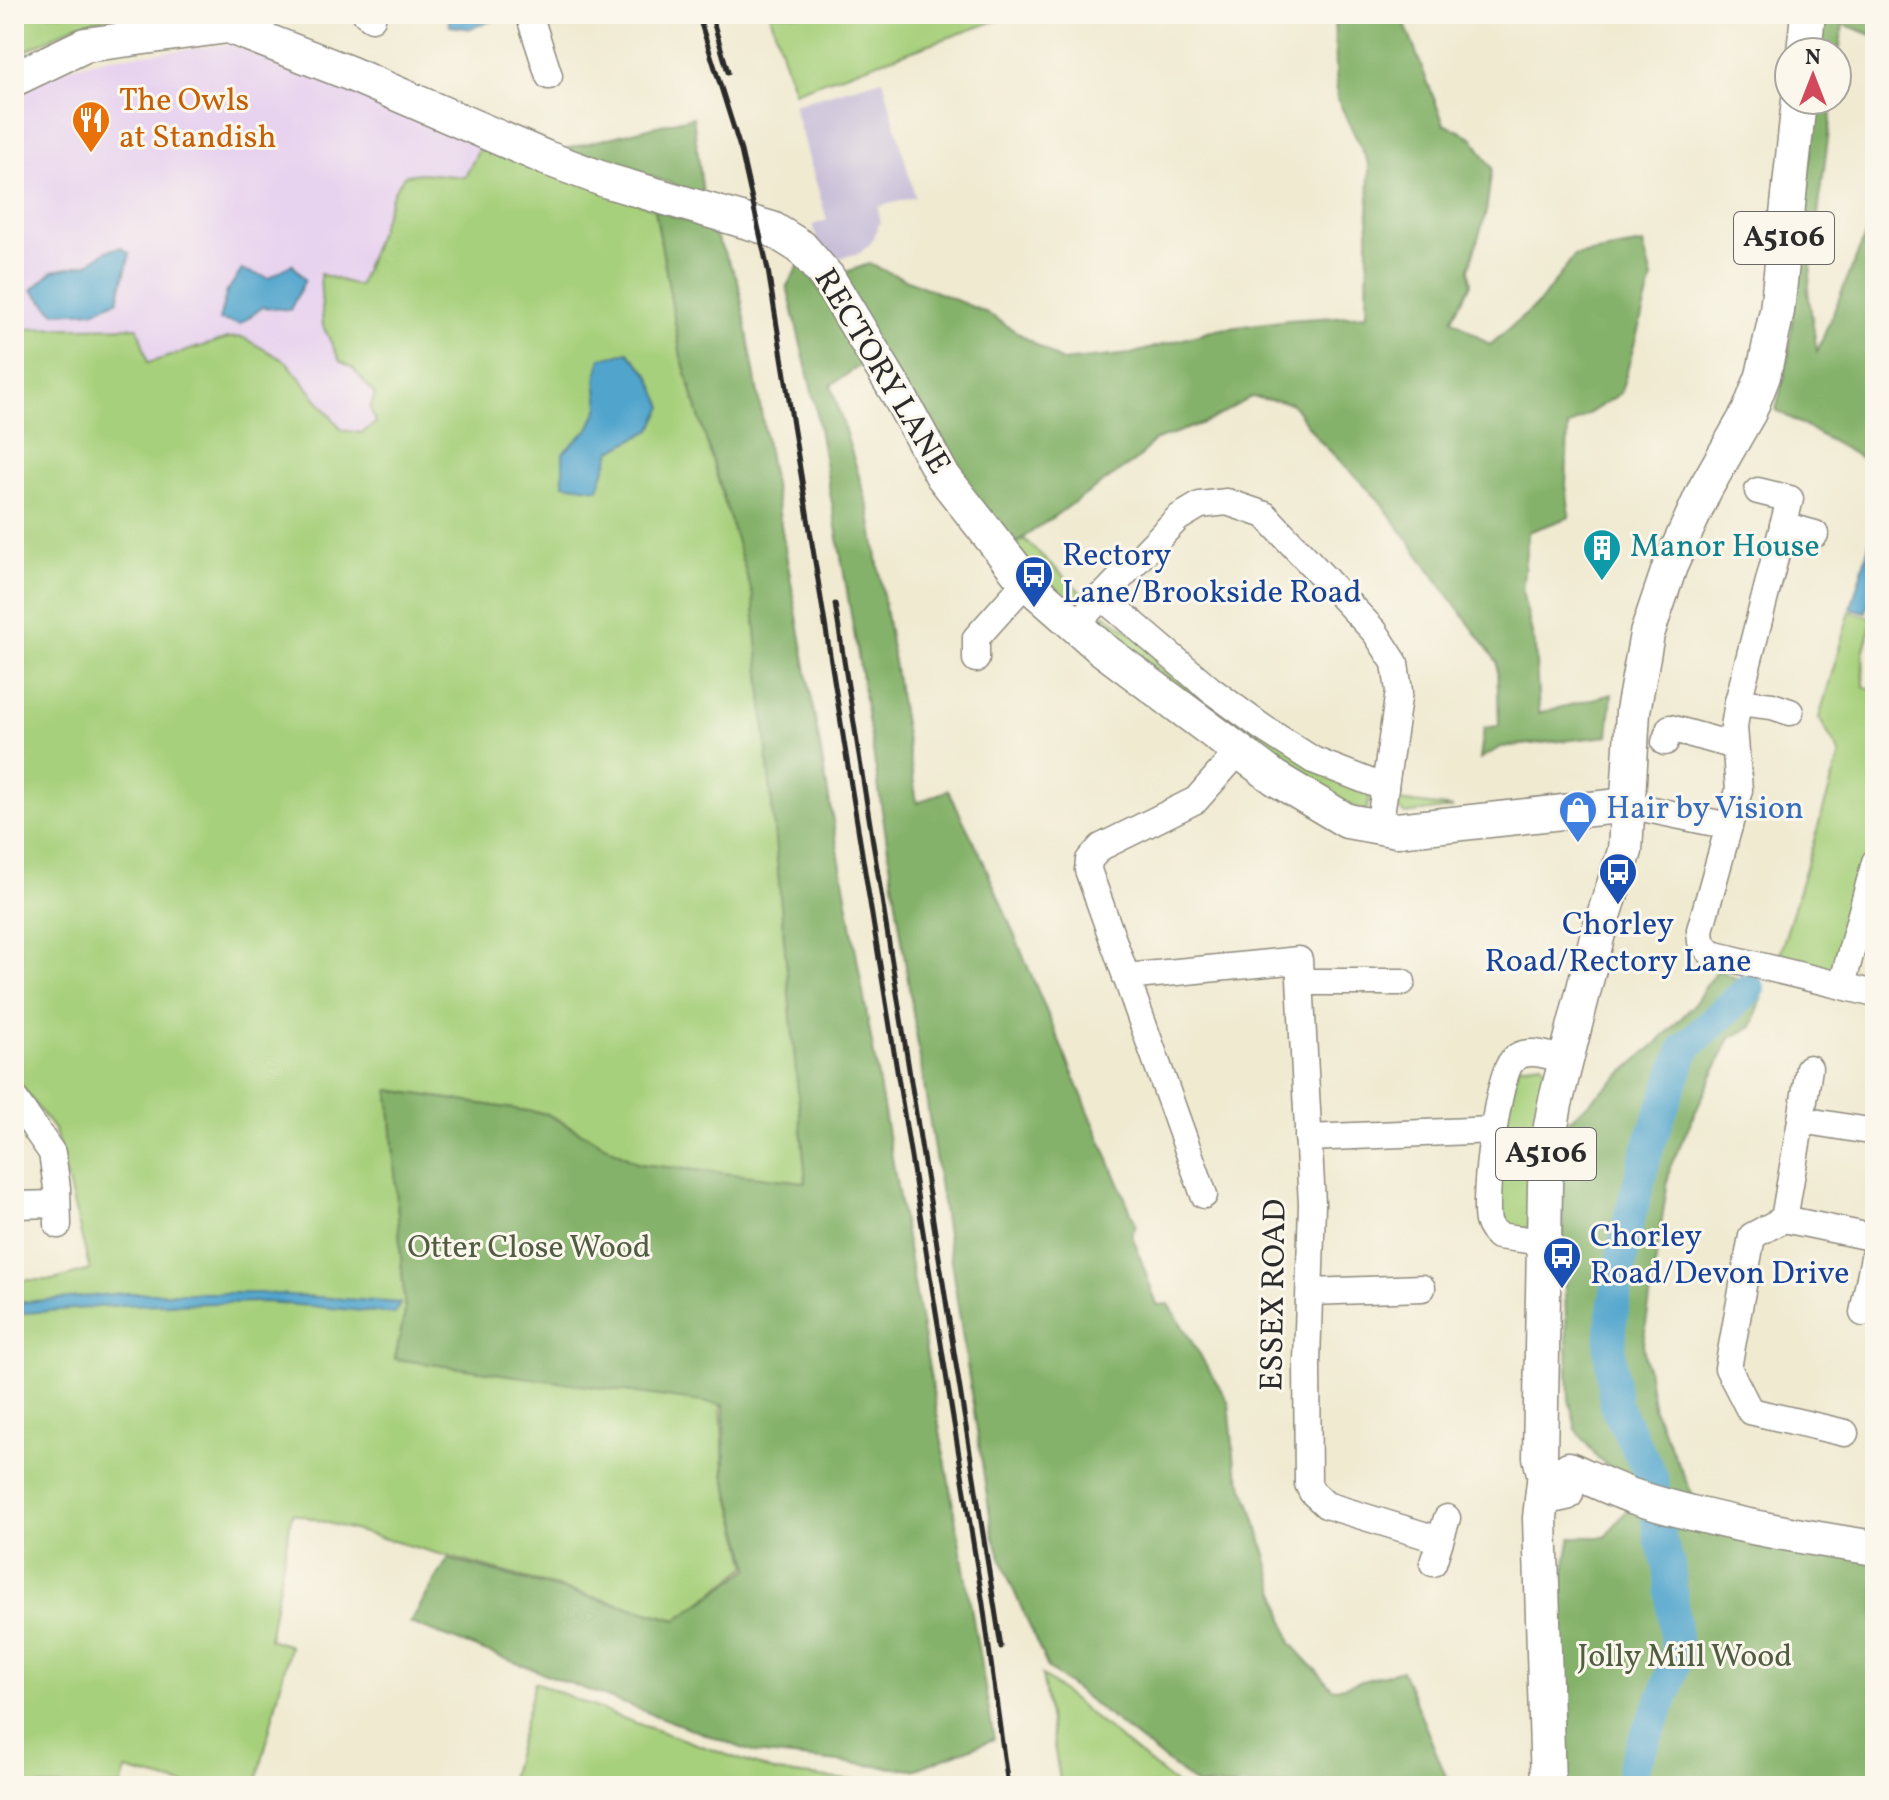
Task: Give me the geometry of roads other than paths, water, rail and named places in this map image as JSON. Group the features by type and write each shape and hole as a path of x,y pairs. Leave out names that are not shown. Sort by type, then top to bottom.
{"main road":[{"path":"1806,36 1808,14"},
{"name":"RECTORY LANE","path":"14,79 85,45 230,20 546,158 608,181 754,222 787,236 828,278 897,392 942,475 1026,582 1074,626 1275,778 1335,815 1379,828 1414,830 1628,805"},
{"name":"A5106","path":"1548,1786 1540,1518 1559,1480 1555,1438 1543,1376 1546,1154 1565,1060 1597,937 1625,851 1632,725 1647,634 1670,566 1705,489 1749,412 1763,376 1777,311 1797,116"},
{"path":"1559,1480 1778,1532 1875,1548"}],"street":[{"path":"529,14 549,76"},
{"path":"1758,491 1790,499 1738,702 1734,727 1739,790 1700,930 1701,942 1712,954 1875,994"},
{"path":"1074,626 1178,518 1200,505 1227,502 1265,515 1375,632 1395,663 1399,691 1379,828"},
{"path":"1783,525 1815,534"},
{"path":"971,643 1026,582"},
{"path":"1101,596 1211,690 1263,728 1313,760 1385,788"},
{"path":"1738,702 1772,706 1790,712"},
{"path":"1665,742 1670,728 1735,746"},
{"path":"1204,1195 1104,914 1088,878 1089,860 1101,847 1196,800 1239,751"},
{"path":"1628,805 1729,826"},
{"path":"1842,985 1875,862"},
{"path":"1126,977 1300,971 1402,982"},
{"name":"ESSEX ROAD","path":"1300,971 1312,1204 1307,1473 1312,1492 1326,1505 1440,1540"},
{"path":"1543,1242 1498,1236 1488,1223 1493,1130 1506,1070 1511,1061 1531,1053 1565,1060"},
{"path":"1784,1219 1809,1068"},
{"path":"14,1098 52,1153 58,1215 14,1205"},
{"path":"1801,1120 1875,1132"},
{"path":"1308,1138 1493,1130"},
{"path":"1845,1433 1750,1411 1728,1368 1752,1236 1784,1219 1875,1238"},
{"path":"1863,1313 1875,1252"},
{"path":"1310,1292 1422,1288"}],"water":[{"path":"447,14 503,14 472,29 450,26"},
{"path":"121,247 130,254 118,300 94,311 55,313 32,290 53,271 88,264 106,251"},
{"path":"292,264 305,280 290,310 263,307 240,324 219,320 227,291 242,270 269,278"},
{"path":"628,352 649,375 663,407 651,430 611,451 598,489 563,484 563,453 590,427 599,407 596,379 601,358"},
{"path":"1875,524 1875,581 1866,612 1851,608"},
{"path":"124,1293 262,1293 400,1303 395,1314 265,1302 123,1305 14,1314 14,1303"}],"waterway":[{"path":"1631,1786 1634,1764 1667,1689 1677,1652 1669,1566 1660,1538 1653,1479 1615,1405 1610,1352 1612,1315 1627,1228 1648,1147 1685,1048 1749,989"}],"railway":[{"path":"698,14 741,151 768,270 983,1604 1008,1786"},
{"path":"711,14 728,72"},
{"path":"835,604 1001,1647"}],"place":[{"name":"The Owls at Standish","path":"91,154"},
{"name":"Manor House","path":"1602,582"},
{"name":"Rectory Lane/Brookside Road","path":"1034,609"},
{"name":"Hair by Vision","path":"1578,844"},
{"name":"Chorley Road/Rectory Lane","path":"1618,906"},
{"name":"Chorley Road/Devon Drive","path":"1562,1290"}],"park label":[{"name":"Otter Close Wood","path":"529,1249"},
{"name":"Jolly Mill Wood","path":"1685,1658"}]}
